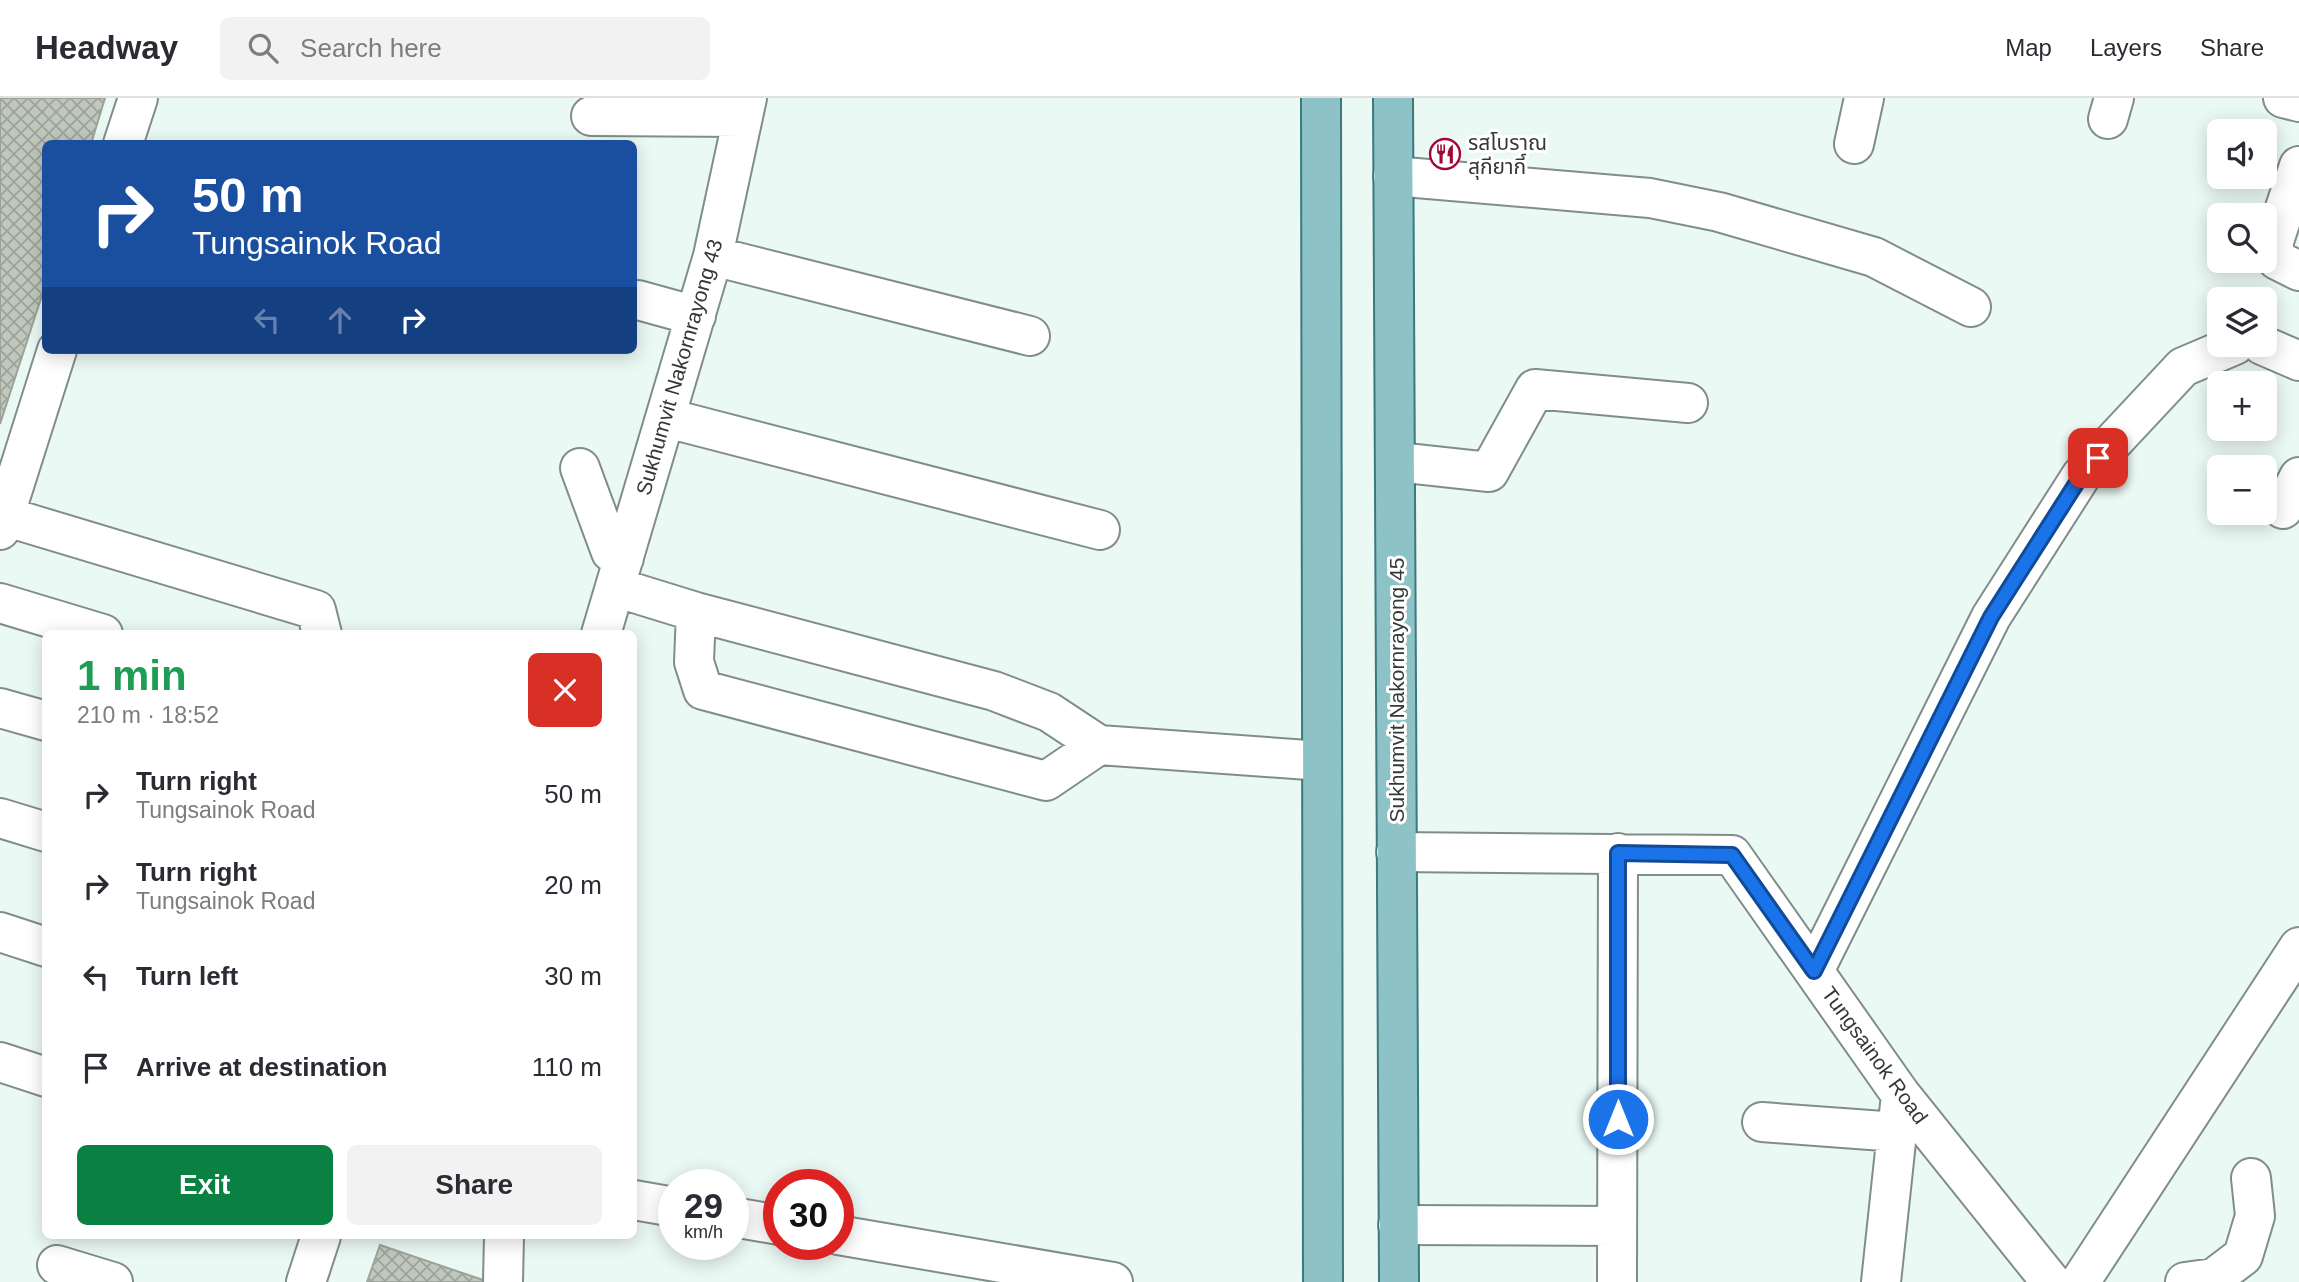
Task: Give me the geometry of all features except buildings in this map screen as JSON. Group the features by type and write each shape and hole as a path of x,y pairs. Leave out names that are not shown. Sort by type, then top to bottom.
{"main road":[{"path":"1321,98 1323,1282"},
{"name":"Sukhumvit Nakornrayong 45","path":"1393,98 1399,1282"}],"street":[{"path":"125,140 138,98"},
{"path":"1854,145 1864,98"},
{"path":"2283,98 2299,102"},
{"path":"591,116 745,108"},
{"name":"Sukhumvit Nakornrayong 43","path":"602,630 713,256 745,108"},
{"path":"2299,166 2273,244 2277,260 2299,271"},
{"path":"1393,176 1650,198 1719,212 1874,257 1971,307"},
{"path":"713,256 1030,336"},
{"path":"638,300 696,316"},
{"path":"2277,351 2299,360"},
{"path":"56,354 2,523 316,610 321,630"},
{"path":"1814,971 1991,617 2081,476 2183,367 2207,357"},
{"path":"1396,462 1489,472 1535,389 1688,403"},
{"path":"667,418 1100,530"},
{"path":"580,468 620,572 696,612 994,691 1049,712 1099,745 1322,761"},
{"path":"0,603 90,630"},
{"path":"696,612 694,662 703,690 1046,781 1099,745"},
{"path":"0,708 42,720"},
{"path":"0,818 42,831"},
{"name":"Tungsainok Road","path":"1396,852 1732,855 1901,1095 2051,1282"},
{"path":"1617,1282 1618,853"},
{"path":"0,932 42,946"},
{"path":"2080,1282 2299,947"},
{"path":"0,1062 42,1076"},
{"path":"1881,1282 1901,1095"},
{"path":"1762,1122 1897,1132"},
{"path":"2185,1282 2214,1278 2243,1256 2255,1216 2251,1178"},
{"path":"637,1201 658,1204"},
{"path":"1398,1225 1617,1226"},
{"path":"854,1238 1113,1282"},
{"path":"306,1282 320,1239"},
{"path":"503,1282 504,1239"},
{"path":"57,1265 113,1282"}],"place":[{"name":"รสโบราณ สุกียากี์","path":"1445,154"}],"route":[{"path":"1618,1119 1618,853 1732,855 1814,971 1991,617 2081,476 2098,458"}]}
